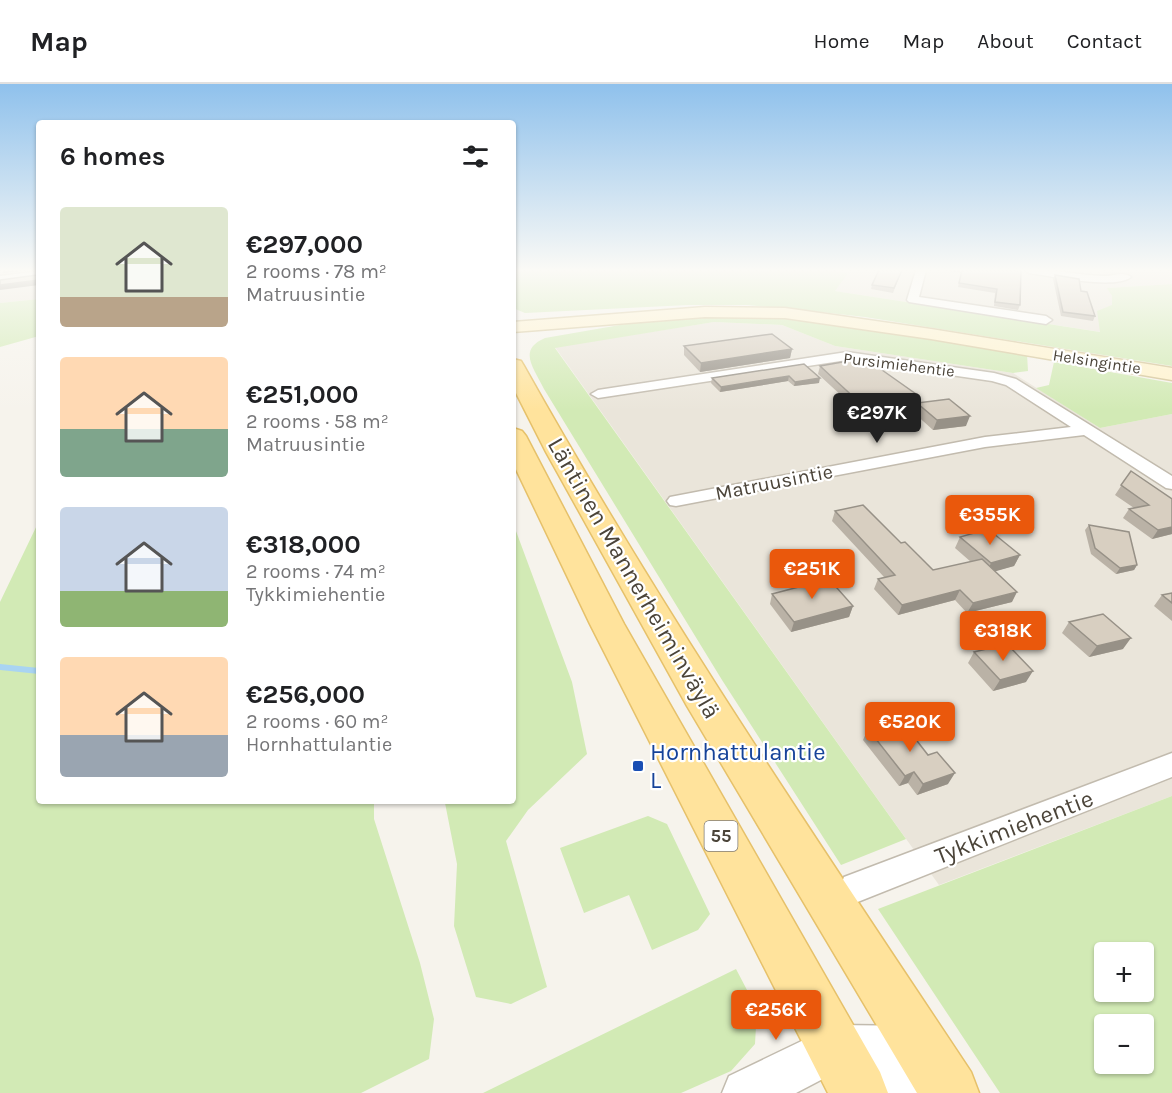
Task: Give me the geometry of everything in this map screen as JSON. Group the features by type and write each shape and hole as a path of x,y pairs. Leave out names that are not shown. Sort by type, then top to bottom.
{"main road":[{"name":"Helsingintie","path":"529,317 566,322"},
{"name":"Helsingintie","path":"516,327 648,317"},
{"name":"Helsingintie","path":"814,317 932,334 1172,374"},
{"name":"Helsingintie","path":"516,336 592,322"},
{"name":"Läntinen Mannerheiminväylä","path":"516,372 559,452 922,1078"},
{"name":"Läntinen Mannerheiminväylä","path":"516,442 607,624 847,1070"}],"street":[{"path":"1027,317 1046,320"},
{"name":"Pursimiehentie","path":"598,394 830,357 860,356 994,377 1011,382 1172,484"},
{"name":"Matruusintie","path":"676,501 984,442 1085,430"},
{"name":"Tykkimiehentie","path":"855,888 1172,765"},
{"path":"746,1093 847,1070 922,1078"}],"shaded area":[{"path":"1004,317 1107,317 1101,332"},
{"path":"714,322 782,325 835,346 1013,373 1100,428 1172,414 1172,796 939,885 555,347"}],"green space":[{"path":"0,317 36,317 36,337 0,347"},
{"path":"693,317 780,317 827,322 1027,354 1028,371 1013,373 835,346 782,325 714,322 555,348 906,839 841,865 722,680 544,389 530,360 532,348 545,338 643,321"},
{"path":"866,317 1004,317 1100,332 1098,317 1172,317 1172,366"},
{"path":"1054,362 1172,383 1172,414 1100,428 1036,388 1049,385"},
{"path":"36,527 36,804 374,804 374,819 420,963 434,1019 429,1059 361,1093 0,1093 0,602"},
{"path":"516,531 572,682 587,754 528,810 506,841 547,987 511,1004 476,997 454,926 457,864 446,804 516,804"},
{"path":"1172,796 1172,1093 1000,1093 878,909"},
{"path":"648,816 667,824 710,914 698,930 652,950 629,895 584,913 560,848"},
{"path":"736,969 757,1009 755,1044 731,1071 681,1093 483,1093"}],"building":[{"path":"772,334 792,349 701,363 684,346"},
{"path":"865,358 916,394 859,402 820,366"},
{"path":"804,364 820,378 795,382 789,376 721,387 712,378"},
{"path":"949,399 970,416 937,420 917,403"},
{"path":"1131,471 1172,499 1172,527 1158,530 1129,509 1149,505 1121,485"},
{"path":"863,505 901,543 905,542 933,570 982,559 1017,592 973,603 960,590 902,605 878,579 895,575 835,511"},
{"path":"1089,525 1129,532 1137,565 1120,568 1095,548"},
{"path":"988,529 1020,555 991,563 960,537"},
{"path":"829,579 853,606 794,622 772,594"},
{"path":"1172,593 1172,603 1162,595"},
{"path":"1103,614 1131,638 1097,646 1069,622"},
{"path":"1007,644 1033,671 1000,680 974,652"},
{"path":"900,719 928,755 937,752 955,773 923,784 914,772 905,776 868,729"}],"waterway":[{"path":"0,667 36,671"}],"place":[{"name":"Hornhattulantie L","path":"638,766"}]}
